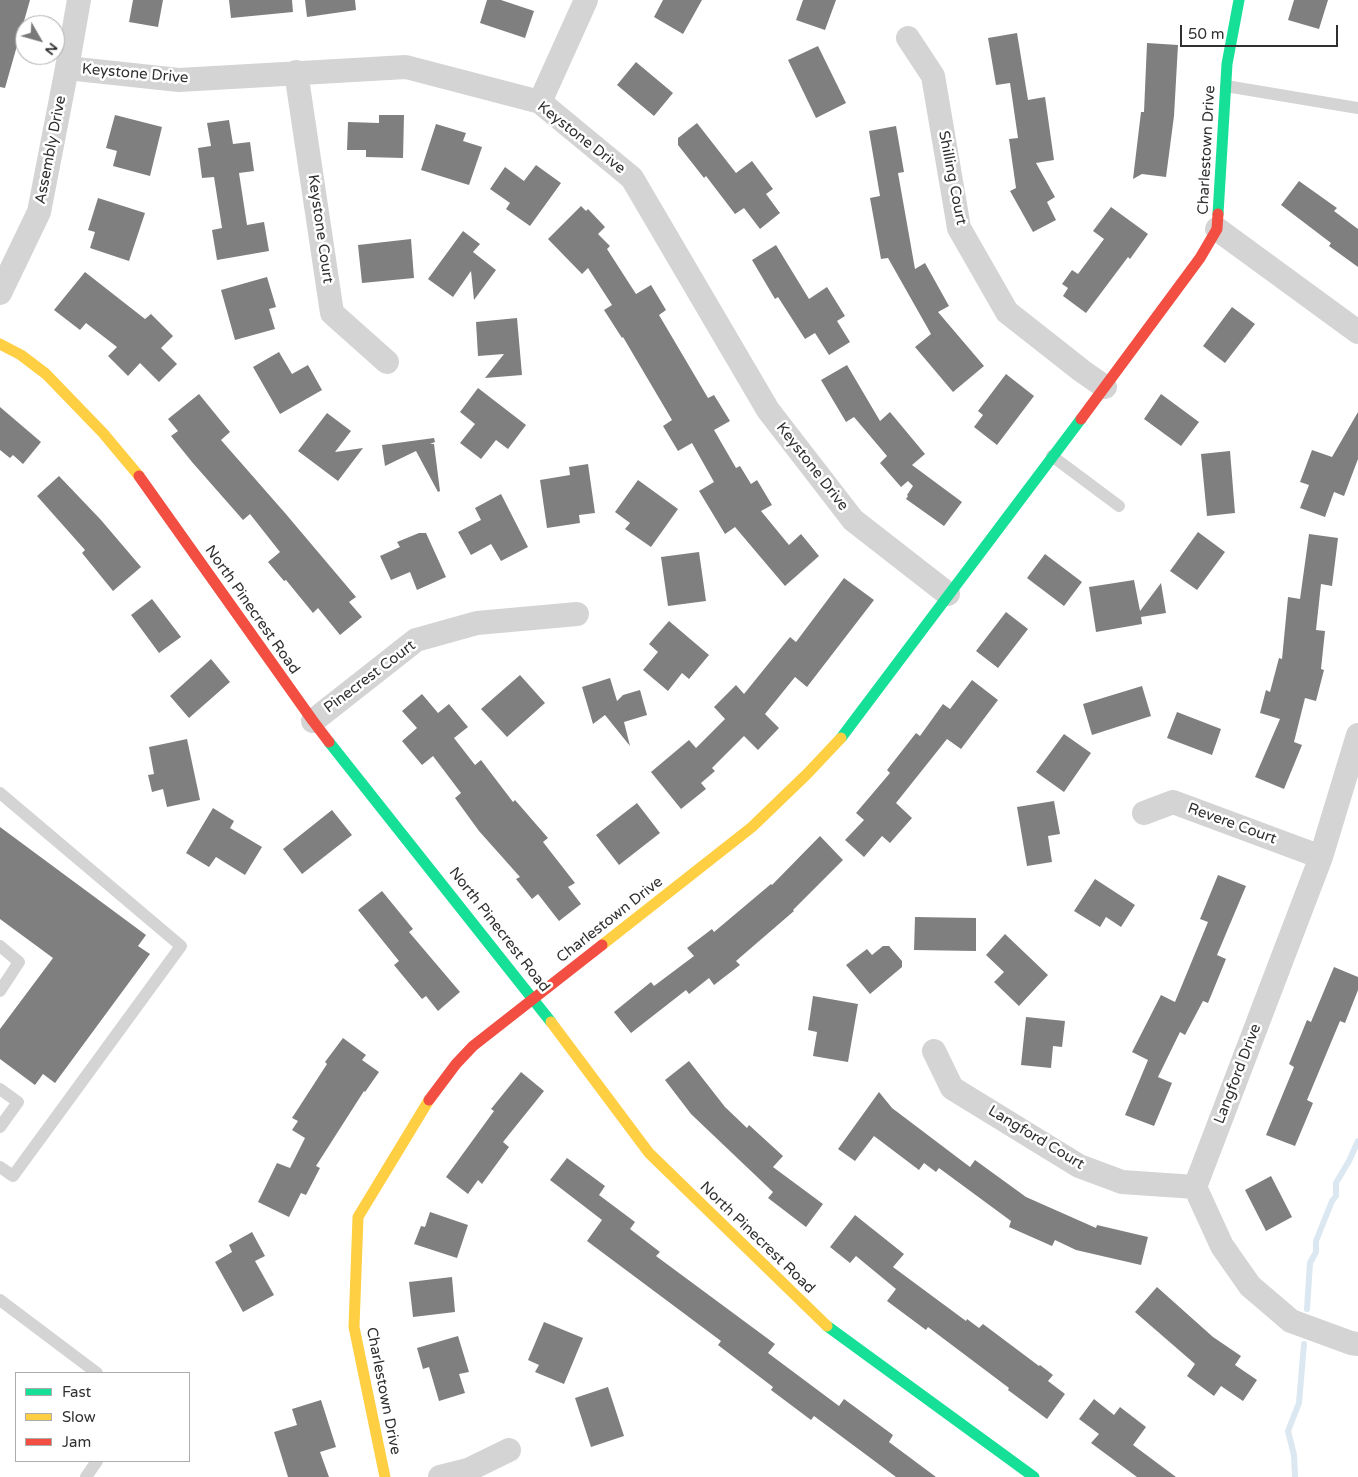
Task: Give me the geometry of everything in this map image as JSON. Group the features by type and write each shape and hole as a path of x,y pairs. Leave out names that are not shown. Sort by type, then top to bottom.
{"street":[{"name":"Assembly Drive","path":"0,293 38,212 79,0"},
{"path":"540,102 586,0"},
{"name":"Charlestown Drive","path":"385,1477 354,1327 358,1217 435,1092 456,1064 473,1046 752,827 837,743 1200,258 1217,229 1227,64 1239,0"},
{"name":"Shilling Court","path":"908,38 934,76 960,228 964,236 1007,312 1105,387"},
{"name":"Keystone Drive","path":"67,68 179,80 406,67 540,102 632,178 768,410 853,520 948,594"},
{"name":"Keystone Court","path":"296,72 332,313 387,362"},
{"path":"1217,229 1358,332"},
{"name":"North Pinecrest Road","path":"0,344 21,355 46,374 103,433 134,469 313,721 534,999 649,1153 828,1326 1034,1477"},
{"name":"Pinecrest Court","path":"313,721 416,640 477,623 577,614"},
{"name":"Langford Drive","path":"1195,1188 1321,857 1358,735"},
{"name":"Revere Court","path":"1144,813 1172,802 1321,857"},
{"name":"Langford Court","path":"934,1051 952,1088 1079,1166 1122,1182 1195,1188"},
{"path":"1195,1188 1222,1246 1250,1286 1290,1321 1358,1344"},
{"path":"440,1477 468,1470 509,1450"}],"lane":[{"path":"1226,86 1358,108"},
{"path":"1052,456 1118,506"},
{"path":"0,793 181,946 12,1176 0,1167"},
{"path":"0,946 19,962 0,991"},
{"path":"0,1089 18,1102 0,1127"},
{"path":"0,1300 96,1372"},
{"path":"86,1477 96,1462"}],"building":[{"path":"0,0 30,0 26,15 15,15 15,53 5,88 0,87"},
{"path":"133,0 163,0 158,27 129,22"},
{"path":"229,0 292,0 293,12 231,18"},
{"path":"305,0 355,0 356,10 307,17"},
{"path":"487,0 501,0 534,11 525,38 480,23"},
{"path":"663,0 702,0 683,34 654,17"},
{"path":"803,0 836,0 825,30 796,20"},
{"path":"1294,0 1328,0 1319,29 1288,20"},
{"path":"1017,33 1028,100 1045,97 1054,160 1036,163 1055,197 1047,202 1056,220 1033,232 1010,191 1016,188 1009,139 1018,138 1010,83 996,85 988,38"},
{"path":"1147,43 1178,45 1174,116 1166,177 1142,174 1133,179 1141,112 1144,112"},
{"path":"818,46 846,103 816,118 788,60"},
{"path":"636,62 673,93 654,116 617,85"},
{"path":"115,115 162,127 150,176 113,166 117,151 106,148"},
{"path":"379,115 404,115 403,158 366,157 366,150 347,150 348,122 379,123"},
{"path":"229,120 233,144 250,142 254,171 239,173 247,225 264,222 269,251 217,260 212,230 222,228 214,177 202,178 198,148 211,146 207,123"},
{"path":"697,123 736,173 752,161 773,189 766,194 780,213 760,229 744,208 735,214 706,176 704,178 678,145 678,138"},
{"path":"436,124 466,133 463,141 482,147 469,185 421,170"},
{"path":"896,126 904,172 898,173 915,269 925,263 949,306 938,312 984,366 953,392 915,347 931,334 888,258 881,259 870,198 880,196 869,131"},
{"path":"536,165 561,183 530,226 506,209 510,203 490,189 505,167 524,181"},
{"path":"1299,181 1337,208 1334,211 1358,229 1358,267 1329,246 1331,243 1281,205"},
{"path":"98,198 145,213 129,261 90,248 95,232 88,230"},
{"path":"581,206 586,211 588,209 605,227 598,234 610,246 607,249 636,294 651,285 666,310 659,315 708,398 714,395 730,421 714,430 736,468 740,466 751,484 757,480 772,505 761,511 789,545 801,534 819,556 785,586 735,527 725,534 699,491 714,482 692,443 678,451 663,426 672,420 623,337 604,310 612,305 588,268 582,274 548,239"},
{"path":"1111,207 1148,234 1130,259 1128,257 1086,313 1063,296 1068,288 1062,284 1072,270 1078,274 1104,239 1093,231"},
{"path":"463,231 480,244 473,252 496,270 474,300 471,271 453,297 428,279"},
{"path":"411,239 414,278 362,283 358,245"},
{"path":"776,245 809,299 827,287 845,316 837,321 850,342 829,355 815,333 805,339 778,297 775,299 752,260"},
{"path":"85,272 145,319 151,314 173,336 161,348 177,364 159,382 140,363 128,376 108,356 117,347 86,323 80,330 54,310"},
{"path":"267,277 276,307 269,309 275,329 235,340 221,290"},
{"path":"1232,307 1255,324 1225,363 1203,346"},
{"path":"517,318 522,375 485,378 504,354 478,356 476,322"},
{"path":"279,352 292,374 308,365 322,390 280,414 253,367"},
{"path":"847,365 880,421 890,412 925,454 912,465 962,502 944,526 906,499 913,486 908,481 901,487 880,463 887,456 854,417 846,422 821,380"},
{"path":"1006,374 1034,396 997,445 974,427 983,415 978,411"},
{"path":"478,388 526,425 508,449 496,440 481,459 460,443 475,424 460,412"},
{"path":"199,394 230,432 221,440 356,597 349,602 362,617 340,635 318,608 313,613 286,580 284,581 268,562 280,552 250,514 243,520 171,436 178,431 168,419"},
{"path":"1161,394 1199,422 1181,446 1144,419"},
{"path":"0,407 41,442 23,464 13,455 10,458 0,450"},
{"path":"1358,412 1358,459 1344,496 1334,492 1325,517 1300,508 1309,485 1300,482 1312,450 1332,457"},
{"path":"327,413 351,431 335,452 363,448 338,481 298,451"},
{"path":"434,438 435,442 430,444 434,444 440,491 438,492 416,451 385,466 382,445"},
{"path":"1230,451 1235,513 1207,516 1201,454"},
{"path":"588,464 595,513 579,515 580,523 547,528 540,480 570,475 569,467"},
{"path":"59,476 101,520 141,567 113,591 82,553 85,550 37,496"},
{"path":"638,480 678,509 651,547 625,529 630,523 615,512"},
{"path":"501,494 528,547 501,561 491,544 471,555 458,532 481,520 475,508"},
{"path":"1198,532 1225,552 1197,590 1170,571"},
{"path":"419,533 426,533 446,577 417,590 410,572 391,580 380,556 400,547 397,542"},
{"path":"1309,534 1338,538 1332,586 1321,584 1316,630 1325,631 1321,669 1324,670 1316,701 1305,698 1294,742 1302,745 1284,789 1255,777 1280,719 1260,713 1266,690 1270,692 1279,658 1282,659 1288,597 1300,599"},
{"path":"699,552 706,601 668,606 661,557"},
{"path":"1045,554 1082,582 1064,606 1027,578"},
{"path":"844,578 874,600 807,687 795,677 765,714 779,728 758,750 744,736 712,768 715,771 701,783 706,789 681,809 651,772 689,740 696,748 725,719 714,707 736,685 744,694 790,637 796,642"},
{"path":"1134,580 1140,611 1161,583 1166,613 1141,617 1142,624 1096,632 1089,587"},
{"path":"152,599 181,637 159,653 131,615"},
{"path":"1006,612 1028,629 998,668 976,651"},
{"path":"669,621 709,655 689,679 682,673 668,691 643,670 658,652 649,644"},
{"path":"211,659 230,682 189,718 170,696"},
{"path":"520,675 545,703 507,737 481,709"},
{"path":"610,678 617,701 623,695 640,690 647,715 624,722 630,746 605,715 593,724 582,687"},
{"path":"972,680 998,700 961,749 947,739 896,803 912,818 890,843 882,836 864,857 845,840 864,820 856,813 890,773 887,770 916,733 920,736 943,704 950,709"},
{"path":"1142,686 1151,716 1092,735 1083,704"},
{"path":"422,694 438,713 449,704 468,727 454,738 475,765 481,760 513,802 515,800 548,838 543,842 575,883 568,887 581,904 559,921 538,894 532,899 516,879 520,877 479,831 455,798 461,793 433,756 422,765 402,741 417,728 402,711"},
{"path":"1177,712 1221,729 1212,755 1167,738"},
{"path":"1064,734 1091,753 1064,792 1036,772"},
{"path":"187,739 200,800 167,807 163,789 152,792 148,775 154,774 149,747"},
{"path":"1054,801 1060,834 1048,836 1052,862 1027,866 1017,807"},
{"path":"637,803 660,833 619,865 596,835"},
{"path":"213,808 234,821 230,828 262,847 245,875 216,857 209,867 186,853"},
{"path":"332,810 352,835 302,874 283,849"},
{"path":"0,827 146,935 138,946 150,954 55,1083 43,1074 35,1085 0,1059 0,1029 53,958 0,919"},
{"path":"820,836 843,860 794,911 736,961 740,965 714,985 709,978 689,994 686,990 631,1033 614,1012 651,982 654,986 694,956 687,948 712,929 714,932 772,885"},
{"path":"1218,875 1246,886 1217,955 1226,959 1208,1003 1203,1001 1185,1035 1180,1032 1158,1077 1172,1083 1154,1126 1125,1115 1148,1060 1132,1052 1161,995 1175,1002 1208,922 1200,919"},
{"path":"1095,879 1135,905 1121,927 1106,917 1100,927 1074,911"},
{"path":"382,891 413,929 409,932 460,992 438,1011 426,996 422,999 394,965 399,961 358,910"},
{"path":"915,917 976,918 976,951 914,950"},
{"path":"1005,934 1048,975 1019,1006 994,982 1004,972 986,955"},
{"path":"883,946 889,946 902,961 902,967 870,994 846,965 867,949 872,955"},
{"path":"1334,967 1358,977 1358,990 1345,1023 1340,1021 1307,1100 1313,1103 1295,1146 1266,1135 1294,1067 1289,1064 1307,1020 1311,1022"},
{"path":"813,996 858,1004 848,1062 813,1056 817,1032 808,1030"},
{"path":"1026,1017 1065,1021 1062,1047 1053,1046 1051,1068 1021,1065"},
{"path":"343,1038 366,1055 362,1060 379,1072 364,1091 316,1166 320,1168 306,1195 301,1193 289,1217 258,1202 277,1163 290,1168 305,1138 292,1130 298,1121 292,1118 327,1064 325,1062"},
{"path":"689,1061 725,1107 747,1128 749,1125 783,1156 773,1167 823,1204 806,1227 768,1198 773,1192 691,1114 665,1080"},
{"path":"521,1072 544,1091 503,1142 509,1147 482,1184 478,1180 468,1194 446,1177 494,1111 491,1109"},
{"path":"879,1092 892,1108 970,1167 975,1160 1026,1197 1096,1228 1097,1225 1148,1237 1141,1265 1076,1250 1055,1240 1052,1246 1009,1227 1011,1221 939,1168 936,1172 924,1163 919,1170 874,1136 855,1161 838,1149"},
{"path":"567,1158 605,1186 599,1195 635,1222 630,1229 660,1252 656,1256 775,1344 768,1353 839,1406 844,1399 893,1435 889,1442 936,1477 896,1477 814,1416 811,1420 771,1390 773,1387 718,1345 721,1341 587,1241 602,1220 550,1180"},
{"path":"1271,1176 1292,1217 1266,1231 1245,1190"},
{"path":"430,1212 468,1225 457,1258 414,1244 421,1226 425,1227"},
{"path":"855,1215 904,1254 893,1267 966,1321 967,1319 979,1328 983,1324 1053,1375 1048,1381 1065,1394 1047,1419 928,1327 926,1330 887,1301 896,1289 856,1256 850,1263 830,1247"},
{"path":"252,1232 265,1256 255,1261 274,1295 243,1312 215,1262 232,1252 229,1245"},
{"path":"452,1277 455,1312 413,1317 409,1282"},
{"path":"1157,1287 1213,1337 1241,1356 1235,1365 1257,1380 1243,1401 1221,1386 1214,1396 1187,1376 1195,1364 1135,1312"},
{"path":"544,1322 583,1338 564,1384 535,1372 539,1365 528,1360"},
{"path":"458,1336 469,1372 459,1374 465,1393 439,1401 429,1367 423,1369 417,1348"},
{"path":"608,1387 624,1436 591,1447 575,1398"},
{"path":"1094,1399 1114,1415 1120,1407 1146,1427 1133,1445 1176,1477 1137,1477 1091,1443 1099,1434 1079,1419"},
{"path":"321,1400 336,1447 320,1452 329,1477 288,1477 274,1432 297,1425 292,1409"}],"waterway":[{"path":"1307,1309 1310,1263 1316,1252 1316,1241 1332,1201 1336,1196 1336,1183 1358,1141"},
{"path":"1295,1477 1294,1455 1288,1431 1299,1403 1304,1344"}],"traffic: fast":[{"path":"1218,214 1227,64 1239,0"},
{"path":"841,738 1081,419"},
{"path":"329,742 551,1022"},
{"path":"827,1326 1034,1477"}],"traffic: slow":[{"path":"0,344 21,355 46,374 103,433 139,476"},
{"path":"602,945 752,827 841,738"},
{"path":"551,1022 649,1153 827,1326"},
{"path":"385,1477 354,1327 358,1217 429,1100"}],"traffic: jam":[{"path":"1081,419 1200,258 1217,229 1218,214"},
{"path":"139,476 329,742"},
{"path":"429,1100 456,1064 473,1046 602,945"}]}
